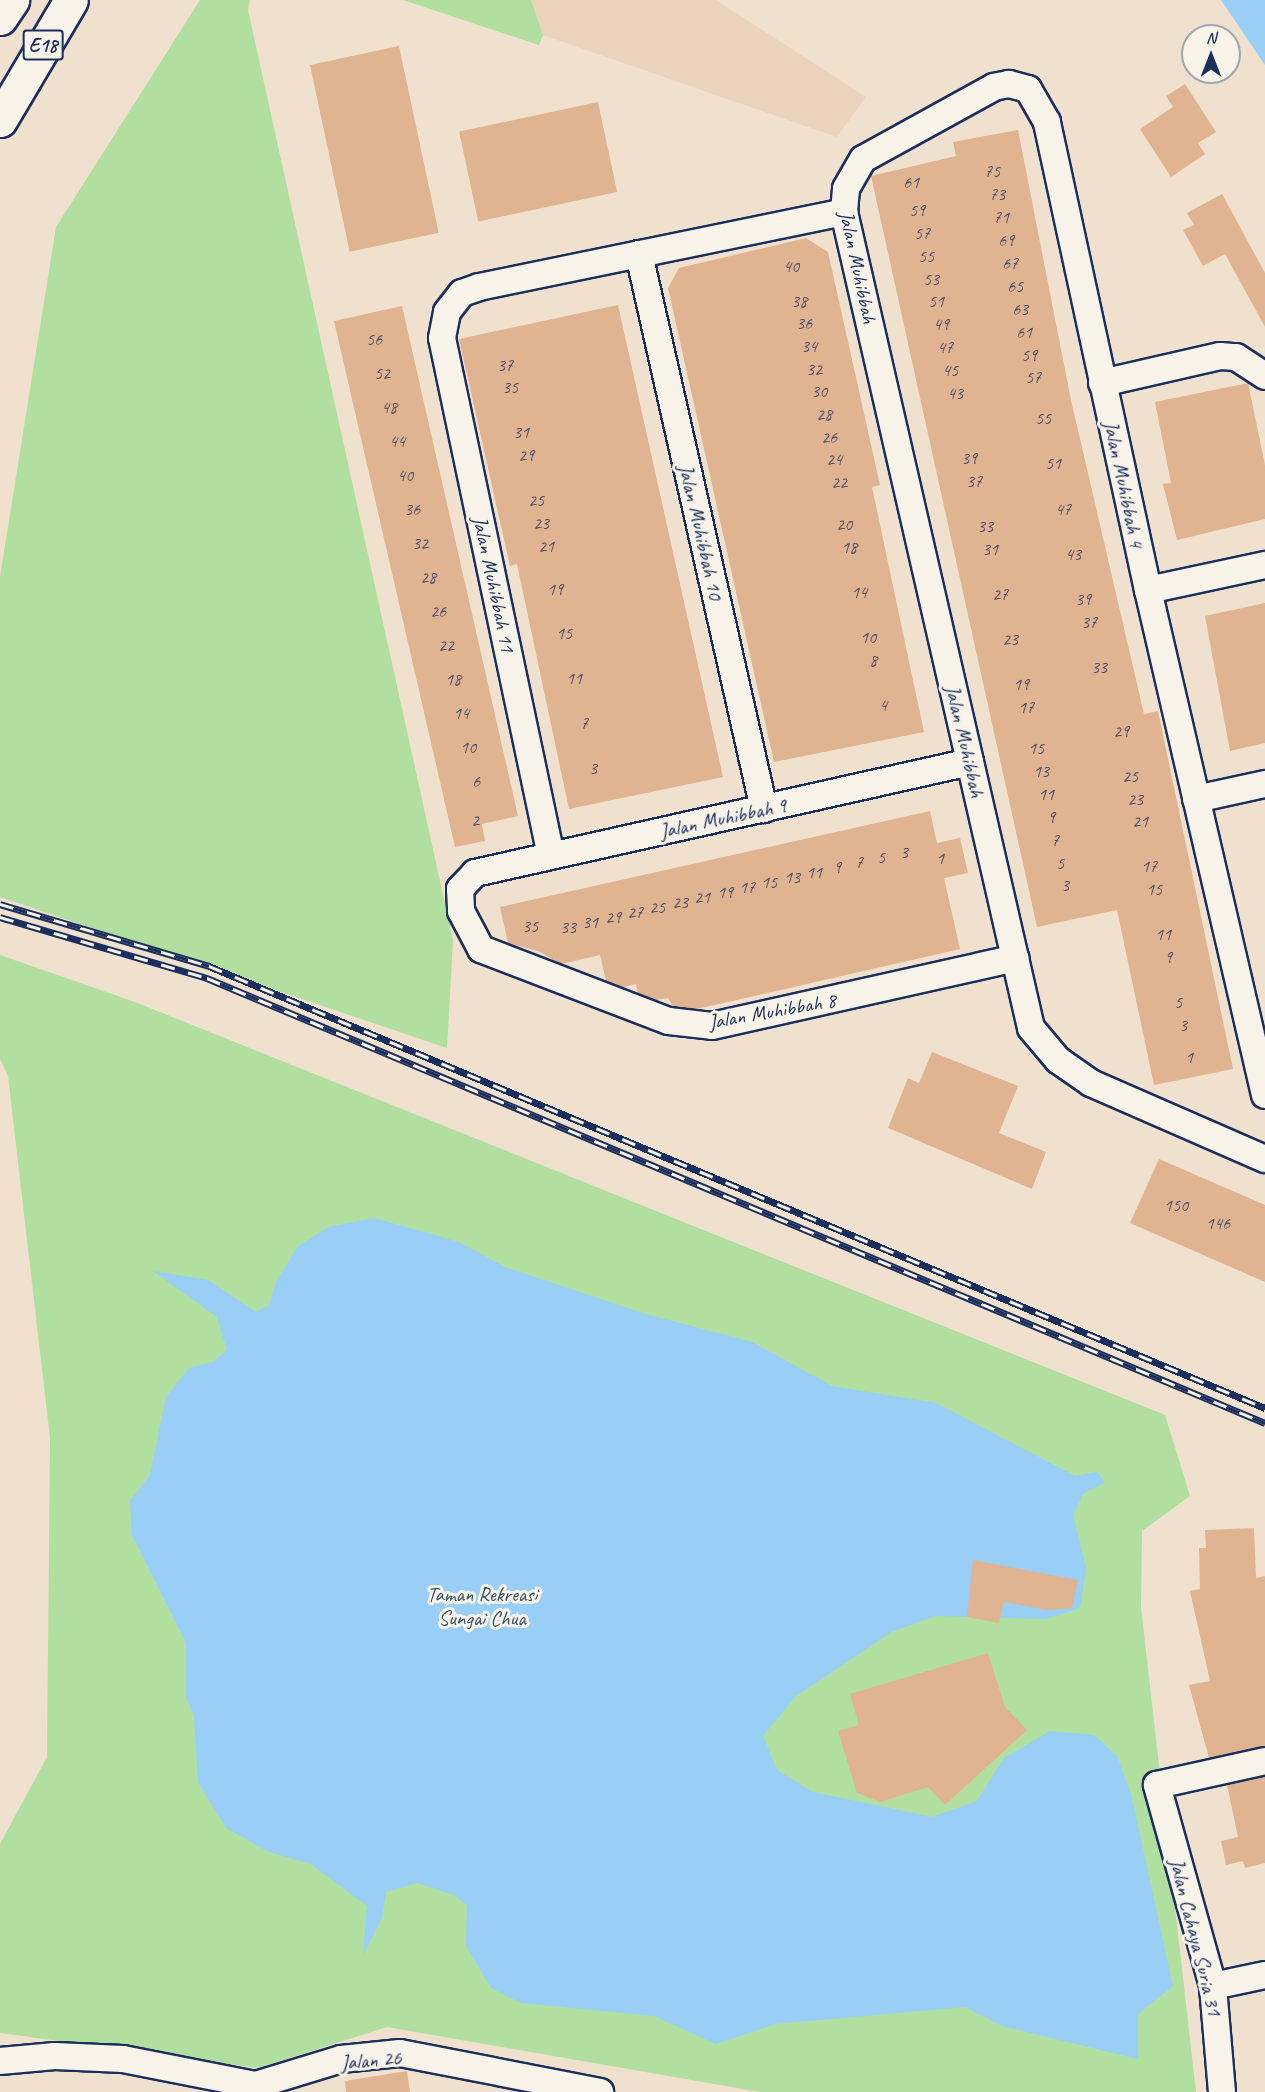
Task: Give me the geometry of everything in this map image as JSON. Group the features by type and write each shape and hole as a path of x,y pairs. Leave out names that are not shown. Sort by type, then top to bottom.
{"highway":[{"name":"E18","path":"0,18 12,0"},
{"name":"E18","path":"0,120 71,0"}],"street":[{"name":"Jalan Muhibbah 4","path":"845,200 863,159 993,87 1009,84 1028,89 1047,122 1102,383 1196,799 1255,1013 1265,1095"},
{"path":"639,254 845,200"},
{"name":"Jalan Muhibbah","path":"845,200 1031,1028 1058,1060 1091,1083 1265,1159"},
{"name":"Jalan Muhibbah 11","path":"552,856 442,338 447,312 462,293 479,287 639,254"},
{"name":"Jalan Muhibbah 10","path":"639,254 764,809"},
{"path":"1102,383 1220,356 1236,357 1265,376"},
{"path":"1148,590 1265,565"},
{"name":"Jalan Muhibbah 9","path":"475,873 970,762"},
{"path":"1196,799 1265,784"},
{"name":"Jalan Muhibbah 8","path":"475,873 460,889 462,911 481,949 669,1021 712,1026 1015,958"},
{"name":"Jalan Cahaya Suria 31","path":"1222,2092 1213,1986 1157,1785 1265,1761"},
{"path":"1213,1986 1265,1975"},
{"name":"Jalan 26","path":"0,2061 55,2056 123,2059 256,2089 341,2059 400,2054 548,2088 600,2092"}],"shaded area":[{"path":"531,0 716,0 866,97 837,137 543,35"}],"green space":[{"path":"200,0 250,0 248,10 453,940 447,1048 0,897 0,577 56,227"},
{"path":"403,0 531,0 543,35 539,45"},
{"name":"Taman Rekreasi Sungai Chua","path":"0,955 135,1002 1165,1415 1190,1496 1142,1531 1141,1607 1196,2092 760,2092 387,2027 258,2068 0,2033 0,1844 47,1757 50,1438 8,1076 0,1059"}],"water":[{"path":"1221,0 1265,0 1265,65 1241,30 1241,24 1237,24"},
{"path":"374,1218 459,1242 505,1267 642,1313 752,1342 832,1386 936,1403 1075,1476 1097,1472 1105,1482 1083,1494 1073,1515 1086,1568 1080,1608 1045,1619 936,1616 891,1632 795,1697 763,1736 777,1770 813,1792 932,1817 977,1801 1004,1758 1050,1731 1094,1735 1117,1756 1131,1794 1173,1986 1138,2014 1138,2059 1002,2026 965,2007 775,2024 716,2044 654,2016 521,2003 491,1988 466,1946 467,1905 454,1895 417,1883 386,1892 382,1918 363,1955 367,1906 311,1864 269,1852 226,1828 198,1782 194,1716 186,1697 186,1643 132,1535 130,1501 150,1475 166,1397 189,1368 213,1362 227,1350 217,1317 153,1271 208,1280 256,1312 269,1305 276,1282 298,1246 329,1227"}],"building":[{"path":"399,46 439,233 350,252 310,65"},
{"path":"1185,84 1216,132 1198,143 1205,154 1171,177 1140,129 1173,107 1166,96"},
{"path":"598,102 617,192 478,222 459,132"},
{"path":"1018,130 1071,400 1144,714 1158,711 1233,1069 1154,1085 1117,910 1037,927 871,176 956,156 953,142"},
{"path":"1222,194 1265,273 1265,327 1225,254 1203,266 1183,230 1194,225 1187,213"},
{"path":"806,238 828,252 880,485 872,487 924,732 774,762 668,288 679,268"},
{"path":"618,305 723,777 569,809 517,564 510,566 459,339"},
{"path":"402,306 518,816 482,824 485,841 455,847 334,321"},
{"path":"1248,383 1265,465 1265,519 1177,540 1163,484 1171,483 1155,402"},
{"path":"1265,603 1265,743 1230,751 1205,616"},
{"path":"930,811 937,843 960,838 968,873 944,878 960,949 697,1009 673,1006 668,998 657,1000 638,993 636,984 623,987 606,981 600,955 561,964 538,951 508,943 500,907"},
{"path":"932,1052 1018,1086 999,1133 1046,1152 1032,1189 888,1128 908,1078 919,1083"},
{"path":"1159,1159 1265,1205 1265,1282 1130,1223"},
{"path":"1254,1528 1256,1578 1265,1576 1265,1746 1209,1758 1189,1685 1210,1681 1190,1591 1200,1589 1199,1548 1206,1548 1205,1530"},
{"path":"973,1560 1078,1580 1072,1608 1048,1610 1004,1602 999,1623 967,1617"},
{"path":"988,1653 1005,1707 1027,1730 945,1805 928,1787 880,1802 857,1793 838,1731 859,1725 850,1694"},
{"path":"1265,1776 1265,1863 1245,1868 1243,1861 1226,1865 1221,1841 1238,1837 1227,1785"},
{"path":"407,2071 410,2092 346,2092 345,2081"}],"railway":[{"path":"0,904 209,966 1265,1408"},
{"path":"0,917 207,978 1265,1423"}]}
